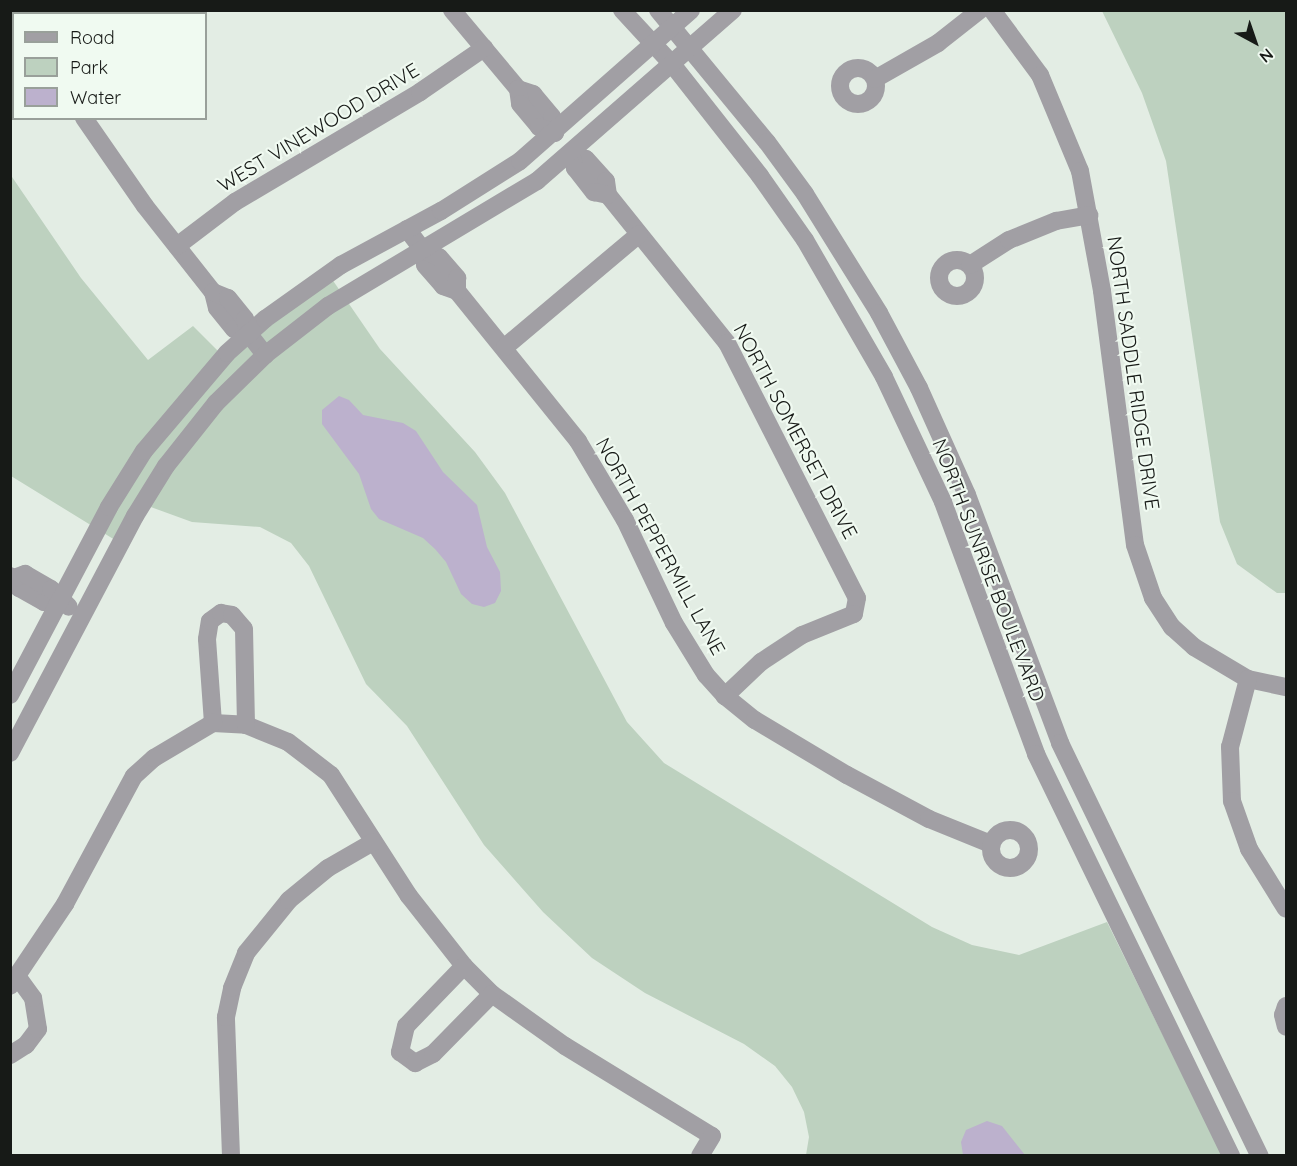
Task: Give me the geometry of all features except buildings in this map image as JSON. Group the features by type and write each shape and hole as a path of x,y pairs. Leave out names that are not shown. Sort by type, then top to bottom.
{"street":[{"path":"452,10 518,89 520,104 539,127 555,133"},
{"name":"NORTH SUNRISE BOULEVARD","path":"622,10 663,36 767,142 822,219 919,388 967,495 1060,743 1260,1155"},
{"name":"NORTH SUNRISE BOULEVARD","path":"658,10 663,36 681,56 727,131 796,227 884,377 943,502 1036,753 1231,1155"},
{"path":"10,695 59,602 144,451 190,393 248,333 341,265 494,178 555,133 691,10"},
{"path":"10,753 166,466 216,404 266,355 354,288 504,203 571,153 733,10"},
{"path":"875,80 938,43 980,10"},
{"name":"NORTH SADDLE RIDGE DRIVE","path":"992,10 1040,75 1062,120 1080,171 1089,215 1135,545 1149,587 1172,627 1194,647 1248,679 1287,687"},
{"name":"WEST VINEWOOD DRIVE","path":"177,246 235,202 420,92 484,48"},
{"path":"85,120 213,292 216,308 234,329 248,333 266,355"},
{"name":"NORTH SOMERSET DRIVE","path":"571,153 586,159 606,181 608,195 727,343 843,564 857,598 854,614 802,635 761,662 725,696"},
{"path":"970,265 1009,240 1056,221 1089,215"},
{"name":"NORTH PEPPERMILL LANE","path":"407,229 423,250 439,257 457,278 457,291 578,441 625,520 674,623 706,675 725,696 754,720 847,775 929,819 991,844"},
{"path":"505,348 639,234"},
{"path":"12,577 19,588 44,602 59,602 83,615"},
{"path":"213,723 207,639 210,621 221,613 232,615 244,629 246,725"},
{"path":"1248,679 1230,747 1232,801 1249,849 1287,909"},
{"path":"10,1054 26,1045 38,1029 33,998 14,981 65,904 134,776 161,753 213,723 246,725 288,742 331,775 409,896 464,966 492,994 565,1046 712,1136 700,1155"},
{"path":"231,1155 226,1017 232,988 246,953 289,900 328,868 373,842"},
{"path":"464,966 406,1026 400,1052 415,1063 433,1054 492,994"},
{"path":"1287,1006 1283,1015 1287,1028"}],"green space":[{"path":"1102,11 1286,11 1286,593 1277,593 1237,564 1220,522 1166,161 1142,93"},
{"path":"10,174 81,278 148,360 193,326 218,351 325,269 380,349 475,452 505,493 627,722 664,763 932,927 972,945 1019,955 1107,922 1222,1155 806,1155 809,1137 804,1112 792,1087 775,1066 744,1044 645,993 592,958 543,912 484,845 407,726 366,684 309,566 291,543 260,527 192,522 148,506 128,548 11,476"}],"water":[{"path":"339,396 349,400 363,415 403,423 416,431 443,472 477,505 487,547 500,572 501,591 495,603 484,607 472,604 461,594 446,562 435,549 423,538 379,519 371,509 359,474 322,424 322,410"},
{"path":"987,1121 1002,1126 1025,1155 963,1155 961,1142 966,1130"}]}
